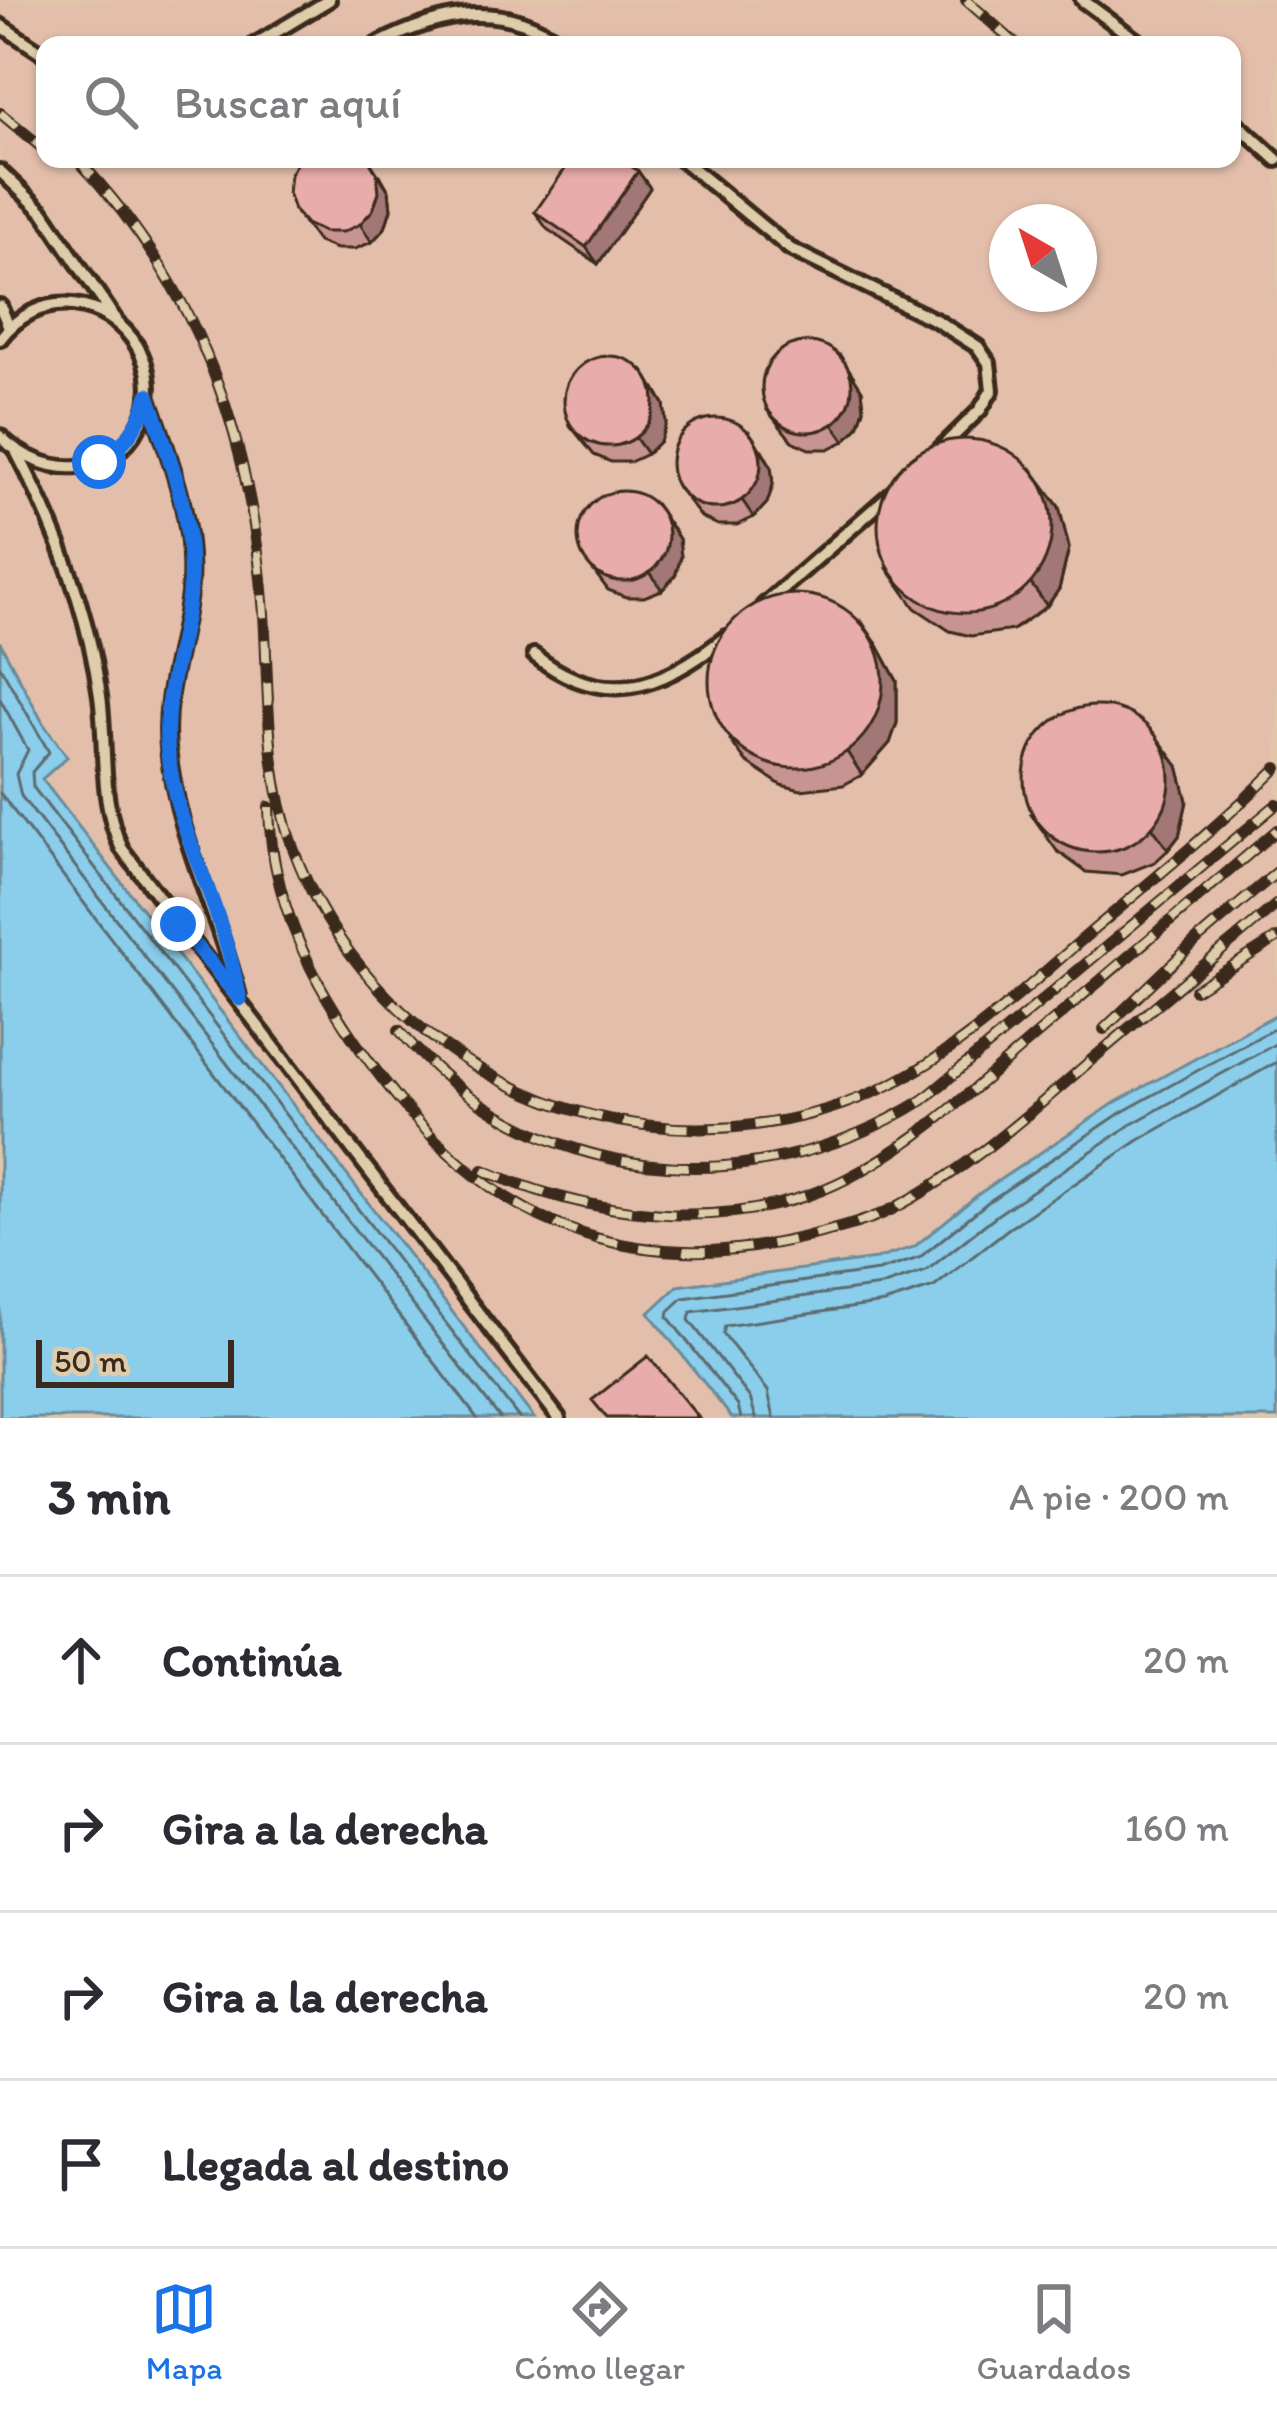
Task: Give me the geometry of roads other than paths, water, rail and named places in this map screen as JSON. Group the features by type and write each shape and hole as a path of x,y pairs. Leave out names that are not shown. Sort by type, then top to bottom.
{"lane":[{"path":"269,36 329,0"},
{"path":"1082,0 1131,36"},
{"path":"394,36 478,5 521,12 553,36"},
{"path":"0,25 36,49"},
{"path":"1241,126 1277,160"},
{"path":"692,168 790,248 937,321 978,347 989,363 992,390 980,410 926,462"},
{"path":"0,171 43,212 115,320 135,340 148,395 182,493 190,586 167,698 167,742 172,785 224,936 240,999"},
{"path":"0,339 33,311 61,304 89,307 115,320"},
{"path":"0,306 9,327"},
{"path":"0,436 17,453 43,466 71,469 99,462 123,446 140,423 148,395"},
{"path":"17,453 53,526 85,628 99,692 110,823 122,849 559,1418"},
{"path":"752,617 910,477"},
{"path":"534,655 585,686 622,688 694,663 737,628"}],"water":[{"path":"0,642 43,723 67,757 42,779 534,1418 0,1418"},
{"path":"1277,1014 1277,1418 732,1418 649,1313 678,1286 876,1259 914,1247 980,1193 1116,1102"}],"railway":[{"path":"966,0 1007,36"},
{"path":"0,113 36,143"},
{"path":"85,168 120,208 187,313 232,427 258,549 277,790 308,884 327,919 374,983 432,1037 498,1079 594,1116 645,1125 748,1126 849,1102 924,1066 974,1031 1277,768"},
{"path":"399,1030 453,1083 513,1123 579,1150 647,1164 717,1166 788,1156 857,1134 923,1100 1277,804"},
{"path":"269,807 281,890 311,968 354,1041 406,1108 447,1152 537,1215 585,1235 636,1247 746,1248 841,1228 900,1205 998,1139 1277,904"},
{"path":"483,1170 576,1201 673,1214 770,1206 817,1192 861,1171 932,1123 1277,830"},
{"path":"1104,1029 1277,872"},
{"path":"1195,990 1277,938"}]}
